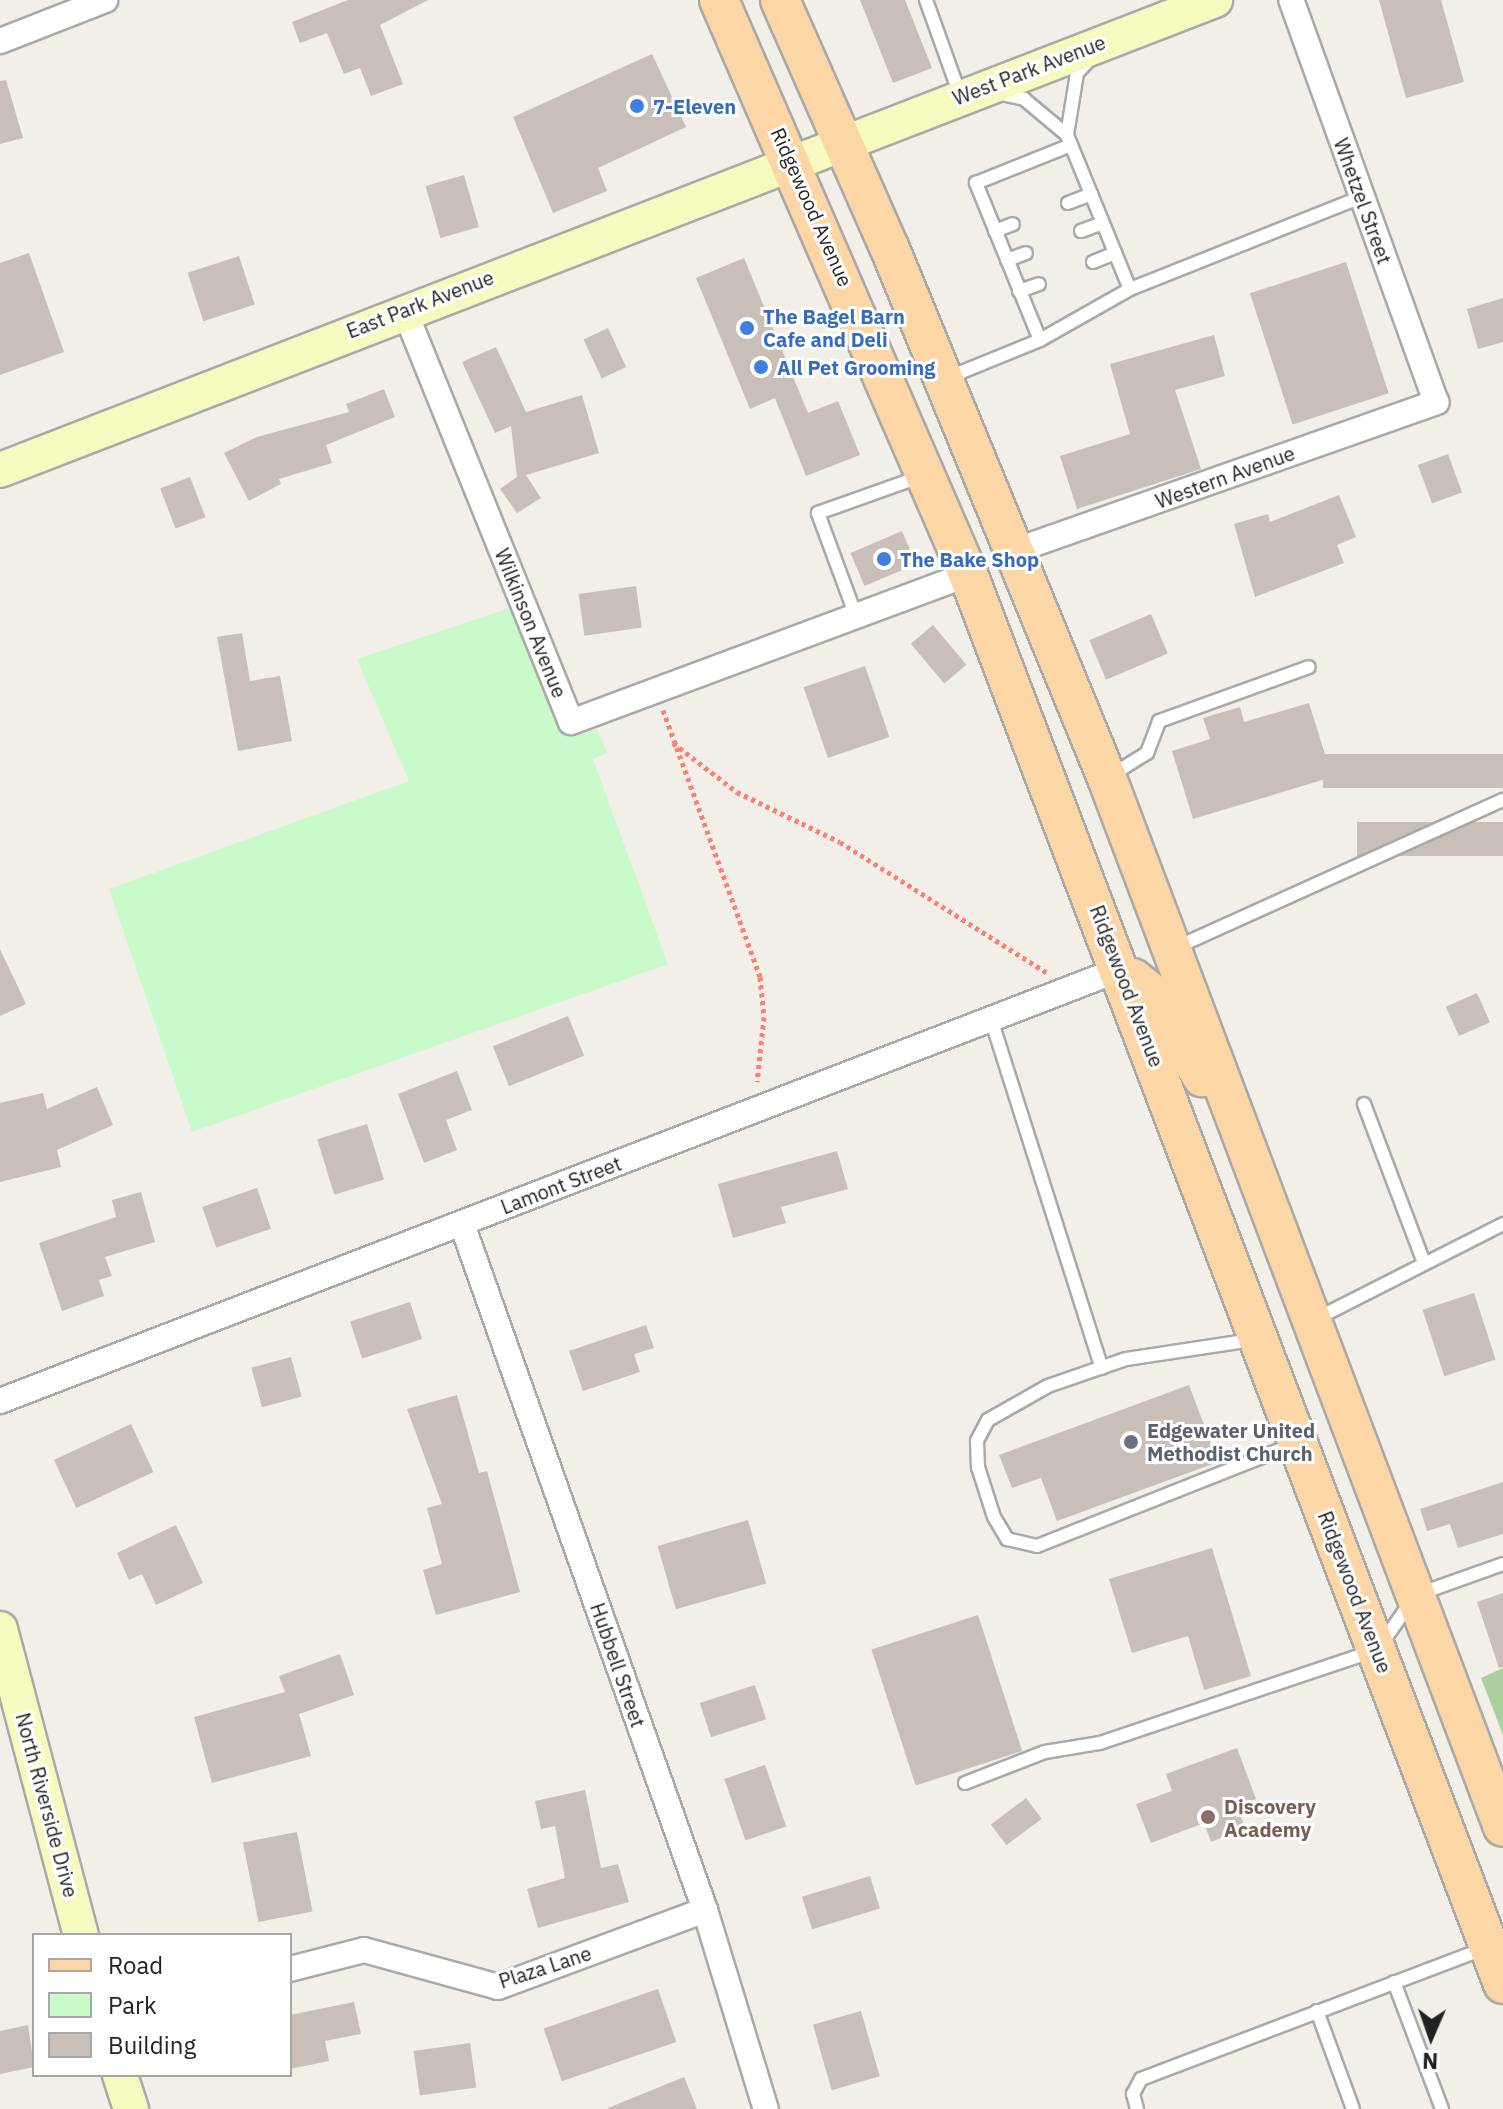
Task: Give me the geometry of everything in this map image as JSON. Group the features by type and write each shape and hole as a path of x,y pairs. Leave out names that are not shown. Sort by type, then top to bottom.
{"main road":[{"name":"Ridgewood Avenue","path":"719,0 792,160 968,574 1121,969 1503,1984"},
{"path":"780,0 944,379 1107,778 1503,1827"},
{"path":"1121,969 1155,996 1218,1105 1241,1128"}],"street":[{"path":"0,41 105,0"},
{"name":"West Park Avenue","path":"842,141 1215,0"},
{"name":"Whetzel Street","path":"1291,0 1436,402"},
{"name":"East Park Avenue","path":"0,470 404,309 842,141"},
{"name":"Wilkinson Avenue","path":"404,309 571,722 968,574"},
{"name":"Western Avenue","path":"1014,551 1436,402"},
{"name":"Lamont Street","path":"0,1401 1121,969"},
{"name":"Hubbell Street","path":"462,1224 705,1910 766,2109"},
{"name":"North Riverside Drive","path":"0,1629 80,1933"},
{"name":"Plaza Lane","path":"292,1968 364,1950 498,1987 705,1910"},
{"path":"121,2077 131,2109"}],"lane":[{"path":"926,0 960,96 1024,99 1069,140 1130,289"},
{"path":"1069,140 1077,73 1107,41"},
{"path":"1040,340 976,183 1069,140"},
{"path":"1068,203 1091,194"},
{"path":"944,379 1040,340 1130,289 1361,197"},
{"path":"1081,231 1103,223"},
{"path":"995,231 1013,224"},
{"path":"1007,260 1026,253"},
{"path":"1093,262 1115,253"},
{"path":"1019,291 1039,284"},
{"path":"856,616 818,513 926,474"},
{"path":"1107,778 1147,753 1159,721 1309,667"},
{"path":"1174,949 1503,800"},
{"path":"991,1019 1102,1368"},
{"path":"1364,1104 1424,1263"},
{"path":"1313,1320 1503,1224"},
{"path":"1259,1337 1234,1347 1170,1350 1048,1386 988,1420 977,1441 978,1467 1007,1539 1037,1546 1065,1538 1299,1442"},
{"path":"965,1783 1045,1752 1100,1743 1377,1650 1416,1595 1503,1564"},
{"path":"1137,2109 1133,2094 1141,2079 1489,1946"},
{"path":"1394,1982 1442,2109"},
{"path":"1317,2011 1353,2109"}],"path":[{"path":"656,691 760,977 762,1065 748,1113"},
{"path":"673,743 737,792 840,842 1072,988"}],"green space":[{"path":"510,608 559,729 575,737 597,729 607,753 593,759 668,964 192,1132 109,889 409,781 357,659"},
{"path":"1503,1668 1503,1735 1481,1678"}],"building":[{"path":"348,0 428,0 380,25 403,84 371,96 360,68 344,74 327,33 300,43 292,22"},
{"path":"860,0 905,0 932,68 893,83"},
{"path":"1379,0 1441,0 1464,82 1406,98"},
{"path":"652,54 686,127 598,168 607,191 553,213 513,117"},
{"path":"6,80 23,138 0,144 0,81"},
{"path":"464,175 479,227 440,238 426,186"},
{"path":"29,253 64,352 0,375 0,263"},
{"path":"239,256 255,305 203,321 188,273"},
{"path":"744,258 808,413 838,401 860,455 806,476 775,398 750,409 696,278"},
{"path":"1346,262 1389,393 1293,424 1250,293"},
{"path":"1503,298 1503,342 1478,349 1467,309"},
{"path":"608,328 626,367 602,378 584,339"},
{"path":"1214,335 1225,376 1175,390 1201,469 1077,509 1060,456 1130,434 1110,364"},
{"path":"496,347 526,412 582,395 599,453 526,475 541,498 517,513 500,489 517,477 511,426 495,433 462,362"},
{"path":"384,389 395,417 326,445 332,463 279,479 281,484 249,501 224,453 257,437 349,412 346,404"},
{"path":"1448,454 1462,493 1432,503 1418,465"},
{"path":"190,477 205,517 176,529 160,488"},
{"path":"1339,495 1356,537 1337,545 1344,563 1255,597 1234,524 1268,514 1270,522"},
{"name":"The Bake Shop","path":"902,531 916,564 865,586 850,553"},
{"path":"636,586 642,628 584,636 579,594"},
{"path":"1151,614 1168,654 1106,680 1089,640"},
{"path":"933,625 966,665 944,683 911,644"},
{"path":"242,633 250,681 280,676 292,741 238,751 217,637"},
{"path":"865,666 889,737 828,758 804,687"},
{"path":"1309,703 1332,777 1193,819 1172,751 1210,739 1203,718 1240,707 1244,722"},
{"path":"1323,754 1503,754 1503,788 1323,788"},
{"path":"1357,822 1503,822 1503,856 1357,856"},
{"path":"0,949 26,1004 0,1016"},
{"path":"1477,993 1490,1022 1459,1036 1446,1007"},
{"path":"568,1016 584,1056 509,1086 493,1046"},
{"path":"457,1071 472,1110 446,1120 457,1150 424,1163 398,1094"},
{"path":"97,1087 113,1125 57,1150 61,1167 0,1182 0,1103 43,1093 47,1109"},
{"path":"367,1124 384,1179 334,1195 317,1139"},
{"path":"837,1151 848,1189 781,1207 786,1223 733,1238 718,1184"},
{"path":"257,1188 271,1229 216,1248 202,1207"},
{"path":"141,1192 155,1242 105,1257 112,1276 99,1280 104,1296 62,1311 39,1243 116,1217 112,1200"},
{"path":"1474,1293 1496,1360 1444,1376 1423,1310"},
{"path":"410,1302 422,1339 362,1359 350,1321"},
{"path":"646,1325 654,1348 634,1354 640,1372 583,1391 569,1351"},
{"path":"291,1357 302,1397 262,1407 251,1368"},
{"name":"Edgewater United Methodist Church","path":"1189,1385 1218,1462 1057,1521 1041,1478 1012,1488 999,1455"},
{"path":"457,1395 479,1473 487,1471 520,1592 436,1615 423,1570 442,1564 427,1508 442,1504 407,1409"},
{"path":"131,1424 153,1472 76,1508 54,1460"},
{"path":"1503,1482 1503,1534 1458,1548 1450,1524 1427,1531 1420,1509"},
{"path":"748,1520 766,1583 676,1609 658,1546"},
{"path":"176,1525 203,1583 156,1605 142,1574 129,1580 117,1553"},
{"path":"1212,1548 1251,1676 1204,1690 1188,1636 1132,1653 1109,1579"},
{"path":"1503,1593 1503,1667 1499,1668 1477,1602"},
{"path":"978,1615 1022,1751 916,1786 871,1650"},
{"path":"340,1654 354,1695 299,1714 311,1756 212,1783 194,1717 285,1692 279,1676"},
{"path":"755,1685 766,1719 711,1737 700,1703"},
{"path":"1237,1748 1256,1799 1237,1807 1245,1828 1211,1842 1204,1823 1151,1843 1136,1804 1172,1791 1166,1774"},
{"path":"765,1765 786,1826 746,1840 724,1779"},
{"path":"585,1790 601,1868 618,1864 629,1902 538,1928 527,1889 565,1878 555,1826 541,1829 535,1801"},
{"path":"1026,1798 1042,1819 1007,1845 991,1824"},
{"path":"297,1832 312,1912 258,1922 243,1842"},
{"path":"870,1876 880,1909 812,1929 802,1897"},
{"path":"658,1989 676,2042 562,2081 544,2028"},
{"path":"354,2002 361,2034 325,2041 329,2061 292,2069 292,2015"},
{"path":"861,2011 880,2076 832,2090 813,2025"},
{"path":"28,2025 32,2067 0,2074 0,2031"},
{"path":"470,2043 476,2088 420,2095 414,2051"},
{"path":"684,2077 697,2109 608,2109 608,2108"}],"place":[{"name":"7-Eleven","path":"637,106"},
{"name":"The Bagel Barn Cafe and Deli","path":"747,328"},
{"name":"All Pet Grooming","path":"761,367"},
{"name":"The Bake Shop","path":"884,559"},
{"name":"Edgewater United Methodist Church","path":"1131,1442"},
{"name":"Discovery Academy","path":"1208,1817"}]}
